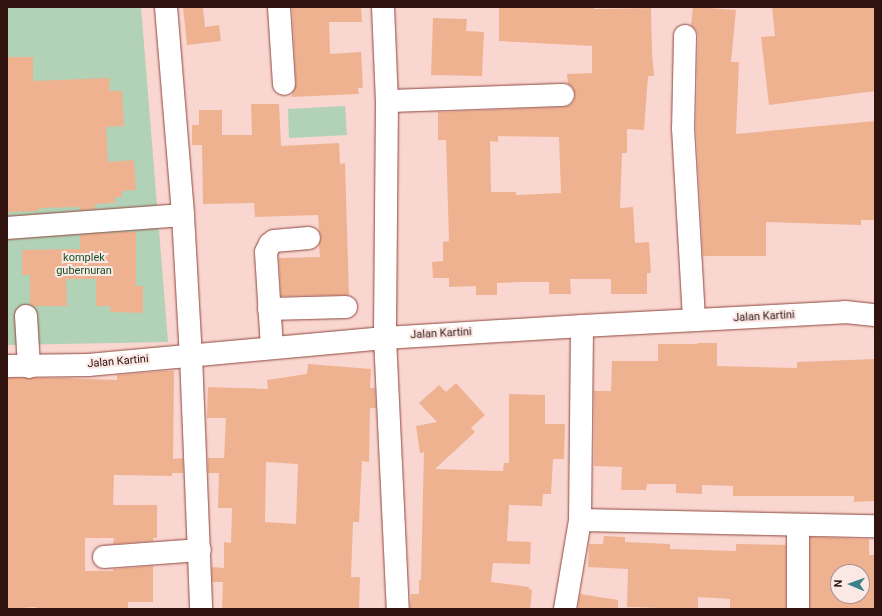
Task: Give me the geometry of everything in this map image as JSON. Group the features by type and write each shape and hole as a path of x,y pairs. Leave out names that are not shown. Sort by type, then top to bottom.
{"street":[{"path":"166,7 183,216 200,550 201,609"},
{"path":"279,7 284,84"},
{"path":"383,7 388,101 386,338 398,609"},
{"path":"685,36 683,128 694,320"},
{"path":"388,101 563,95"},
{"path":"7,228 183,216"},
{"path":"272,348 268,309 266,256 268,248 270,244 278,240 309,238"},
{"path":"268,309 346,307"},
{"name":"Jalan Kartini","path":"7,366 29,367 88,364 386,338 582,326 845,312 875,315"},
{"path":"26,316 29,367"},
{"path":"565,609 580,520 582,326"},
{"path":"580,520 773,524 798,526 875,526"},
{"path":"798,526 798,609"},
{"path":"104,557 200,550"}],"green space":[{"name":"komplek gubernuran","path":"7,7 141,7 168,342 7,345"},
{"path":"345,106 347,135 289,138 288,109"}],"building":[{"path":"183,7 203,7 205,27 219,25 221,41 187,45"},
{"path":"292,7 361,7 362,22 329,22 330,54 361,52 363,88 358,88 359,94 291,97 296,83"},
{"path":"499,7 574,7 594,9 651,8 654,76 648,76 644,130 627,129 627,153 622,153 620,208 633,207 635,243 649,242 651,273 647,273 647,294 611,294 611,279 570,279 571,294 549,294 549,282 519,282 497,283 497,295 476,295 476,286 449,287 449,278 433,278 432,262 443,261 443,242 449,241 446,140 438,140 438,112 564,107 570,105 574,101 575,95 573,88 568,84 567,74 592,73 592,46 499,41","holes":["498,136 559,137 561,193 516,195 516,192 491,192 490,141 498,142"]},
{"path":"693,7 736,10 731,62 739,62 736,134 875,121 875,220 861,220 861,225 766,222 766,256 703,256 696,128 698,36 696,30 691,25"},
{"path":"772,7 875,7 875,91 769,105 761,37 775,36"},
{"path":"433,18 467,19 466,31 484,32 482,76 431,75"},
{"path":"7,57 33,57 33,81 109,78 110,91 122,91 124,126 106,127 108,162 134,160 136,190 122,191 122,197 115,197 115,203 95,204 95,209 80,210 80,207 39,208 39,211 7,212"},
{"path":"251,104 279,104 281,146 339,143 340,164 345,163 349,295 281,296 279,258 320,257 319,245 321,237 318,215 255,217 254,203 203,204 202,145 192,145 192,125 199,125 199,110 222,110 222,135 252,135"},
{"path":"136,232 136,286 143,286 143,313 110,312 110,306 96,306 96,279 66,279 67,306 33,306 30,304 30,275 22,275 22,250 80,249 80,235"},
{"path":"717,343 717,366 797,368 797,362 875,359 875,501 854,502 854,496 733,496 733,486 702,485 702,494 676,493 676,484 647,484 646,490 621,490 622,467 594,466 594,391 611,391 612,361 658,361 658,344"},
{"path":"308,364 371,369 370,388 375,388 376,408 370,408 369,462 362,461 359,522 353,522 351,577 360,577 359,609 222,609 223,582 212,582 212,567 224,568 224,542 231,543 232,508 218,508 219,473 208,473 208,458 224,458 226,418 207,418 208,387 268,389 267,380 307,374","holes":["266,462 298,464 296,524 265,522"]},
{"path":"174,371 173,459 183,458 183,473 172,473 172,476 114,475 113,505 157,505 157,538 153,538 153,541 113,544 114,538 85,538 85,571 113,571 113,569 153,566 153,602 128,602 128,609 36,609 36,607 7,609 7,378 117,380 117,375"},
{"path":"456,383 485,415 471,428 475,432 435,469 503,471 504,463 509,463 509,394 545,395 545,424 565,424 564,459 553,459 551,494 543,494 542,506 509,505 507,541 531,542 530,564 493,563 491,582 529,587 529,589 532,590 530,609 410,609 411,594 419,594 419,580 421,580 424,452 420,453 416,426 437,422 419,403 439,385 446,392"},
{"path":"604,536 625,537 625,542 670,544 670,549 736,551 736,544 786,545 786,609 730,609 730,599 698,597 698,609 627,607 628,569 588,567 589,544 603,544"},
{"path":"810,537 869,539 869,555 875,555 875,609 810,609"},
{"path":"580,594 618,600 618,609 578,609"}]}
